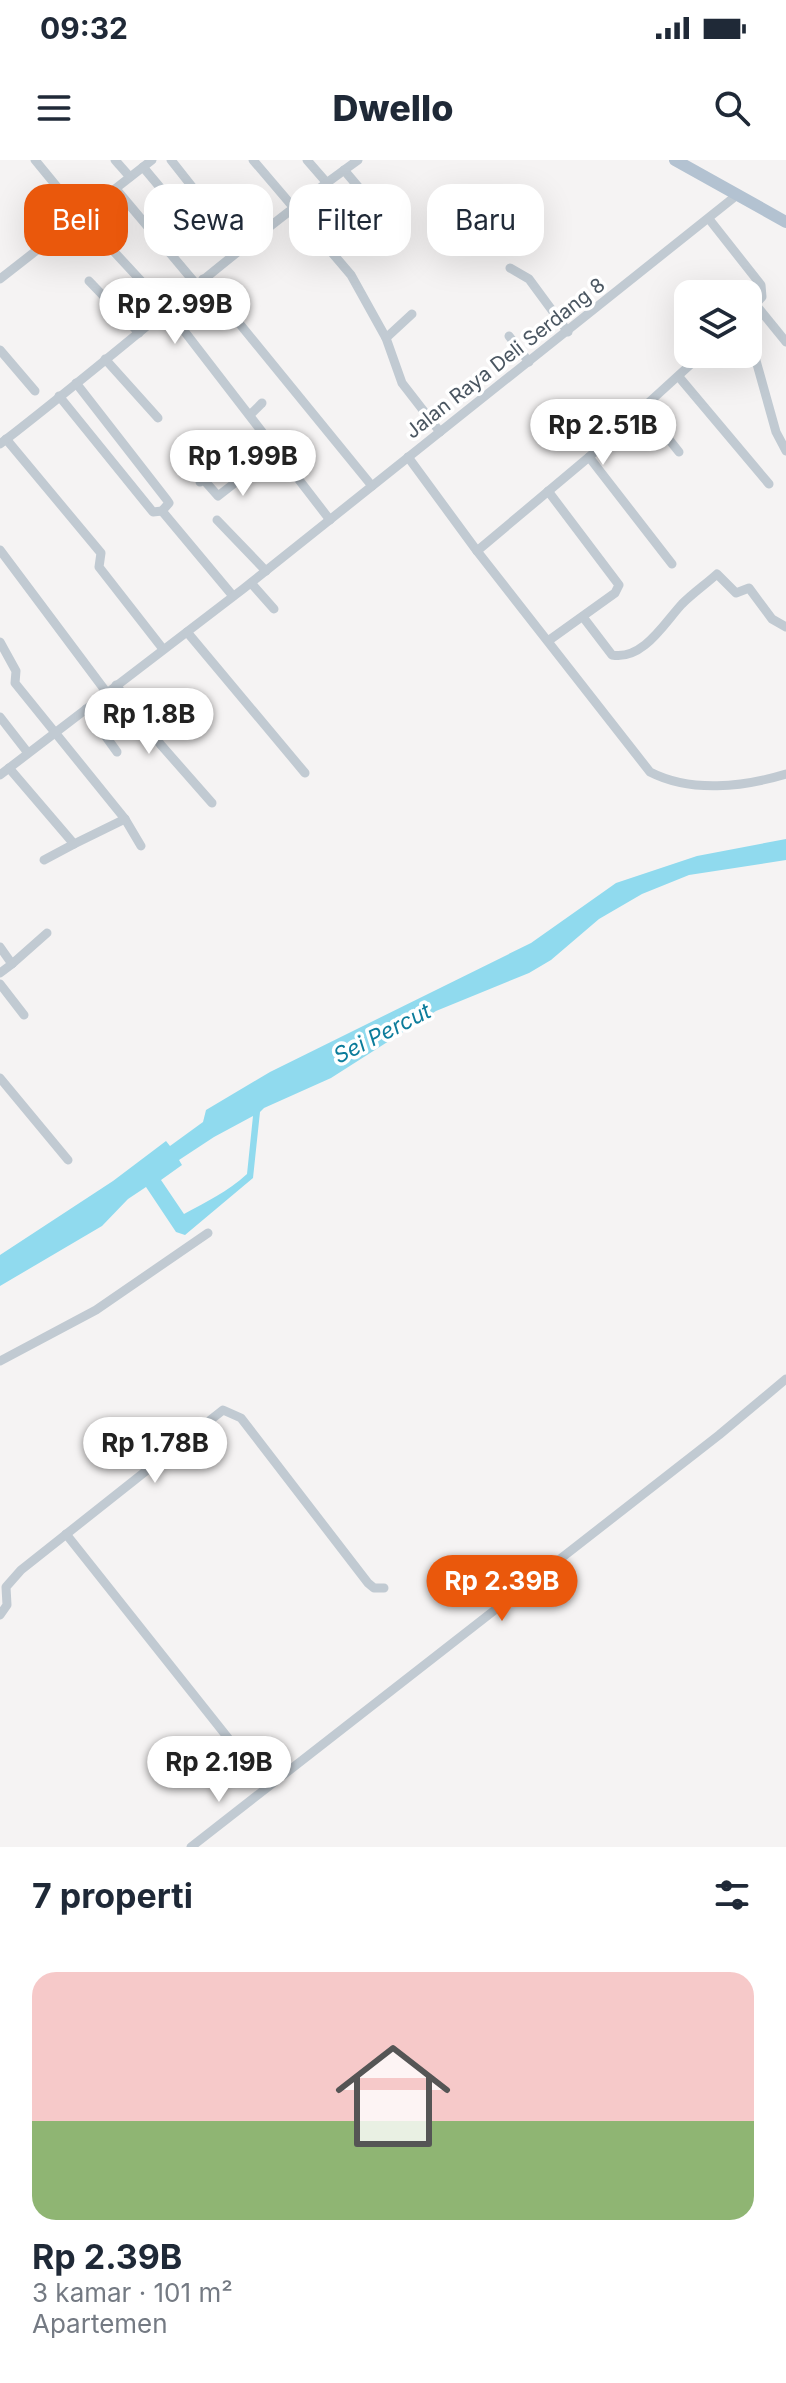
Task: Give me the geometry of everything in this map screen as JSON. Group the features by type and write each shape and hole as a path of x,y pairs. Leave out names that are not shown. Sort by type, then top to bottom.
{"main road":[{"path":"675,160 786,222"}],"street":[{"path":"35,160 55,184"},
{"path":"115,160 130,177"},
{"path":"122,184 152,160"},
{"path":"171,160 190,184"},
{"path":"253,160 289,203"},
{"path":"307,160 327,183 358,160"},
{"path":"143,167 157,184"},
{"path":"344,170 356,184"},
{"name":"Jalan Raya Deli Serdang 8","path":"0,775 251,583 737,195"},
{"path":"128,202 200,282 372,486"},
{"path":"273,224 289,211"},
{"path":"709,219 758,280"},
{"path":"0,279 30,256"},
{"path":"118,256 168,310 330,520"},
{"path":"163,649 99,567 101,553 3,441 234,256"},
{"path":"335,256 351,275 386,338 402,383 440,432"},
{"path":"510,268 529,279 568,332"},
{"path":"89,281 139,333"},
{"path":"386,338 412,314"},
{"path":"762,317 786,342"},
{"path":"777,330 786,323"},
{"path":"509,336 529,362"},
{"path":"0,350 35,391"},
{"path":"105,359 158,418"},
{"path":"477,551 688,368"},
{"path":"758,368 776,432 786,451"},
{"path":"679,377 769,484"},
{"path":"59,396 153,512 162,511 169,503 167,500 76,383"},
{"path":"250,415 262,403"},
{"path":"644,408 679,452"},
{"path":"200,482 203,479 218,496 277,450"},
{"path":"589,457 672,564"},
{"path":"406,458 653,775 719,786 740,785 786,774"},
{"path":"548,491 619,585 615,593 548,641"},
{"path":"162,511 233,596"},
{"path":"217,520 266,571"},
{"path":"0,550 107,693"},
{"path":"583,617 612,655 628,654 662,630 682,604 717,574 736,593 749,588 772,619 786,627"},
{"path":"251,583 274,609"},
{"path":"187,632 305,773"},
{"path":"0,642 17,672 15,683 125,819 141,846"},
{"path":"116,685 161,745 212,803"},
{"path":"86,709 117,752"},
{"path":"0,717 28,753"},
{"path":"9,768 74,844"},
{"path":"44,860 125,819"},
{"path":"0,973 47,933"},
{"path":"0,947 12,964"},
{"path":"0,984 24,1015"},
{"path":"0,1078 68,1160"},
{"path":"0,1361 96,1310 208,1233"},
{"path":"191,1847 719,1435 786,1379"},
{"path":"0,1615 7,1605 6,1587 9,1582 223,1410 241,1418 368,1583 374,1588 384,1588"},
{"path":"66,1534 267,1787"}],"water":[{"name":"Sei Percut","path":"786,839 786,860 689,875 642,894 599,919 551,960 529,973 436,1011 331,1078 264,1108 260,1112 253,1178 185,1235 176,1232 146,1187 128,1199 102,1226 0,1286 0,1255 113,1181 166,1141 170,1146 203,1122 206,1110 270,1072 531,943 616,883 697,856","holes":["253,1116 247,1174 184,1214 161,1180 182,1165 179,1160"]}]}
